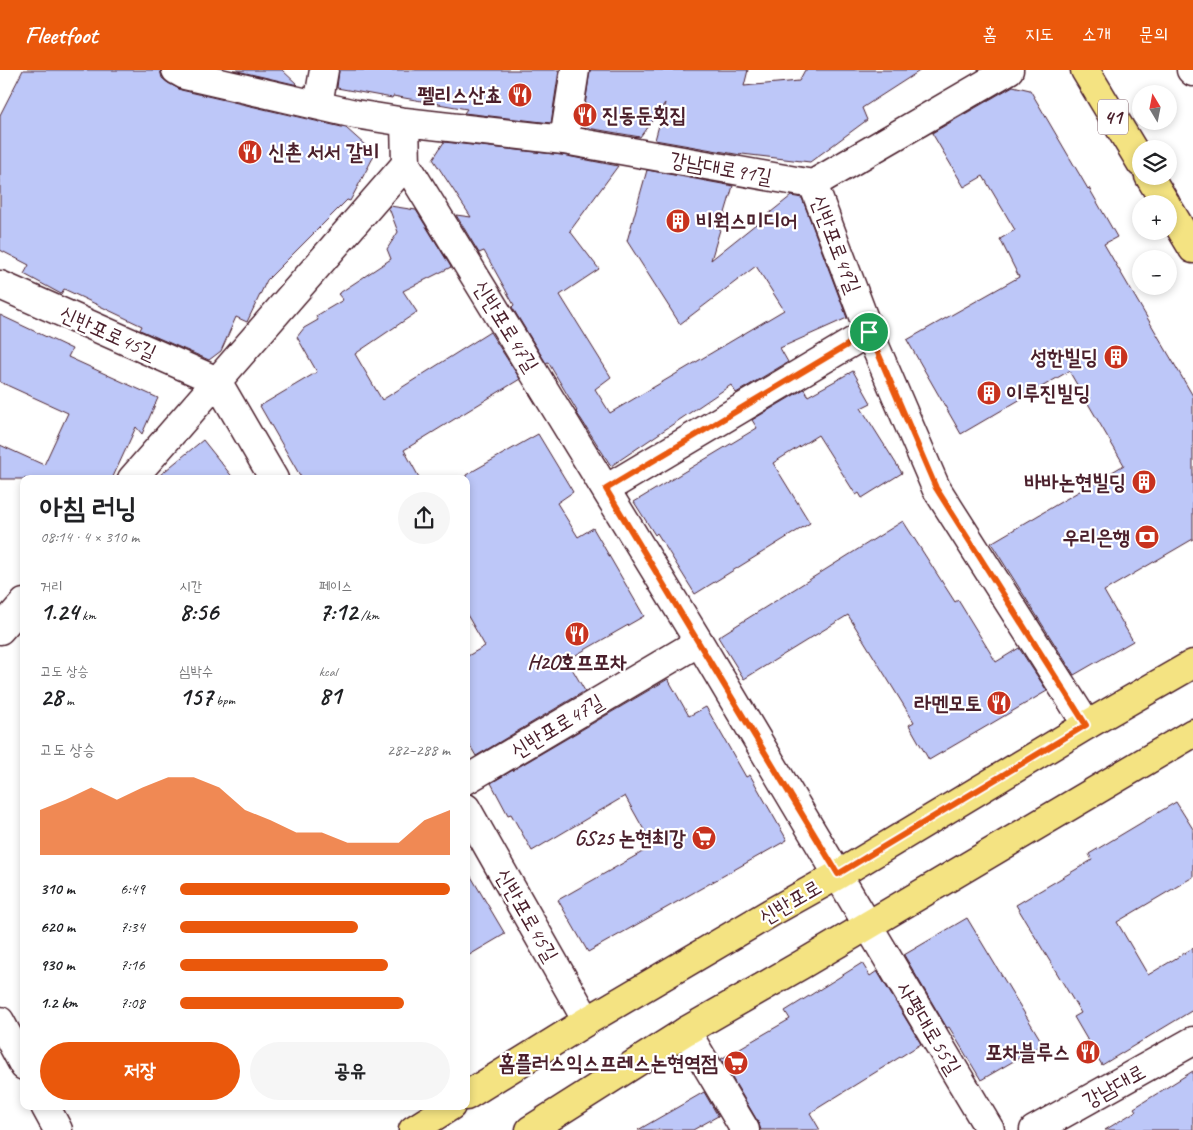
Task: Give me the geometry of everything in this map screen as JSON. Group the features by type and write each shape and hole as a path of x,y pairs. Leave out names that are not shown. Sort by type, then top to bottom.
{"main road":[{"name":"41","path":"1085,70 1132,149"},
{"path":"1177,222 1193,249"},
{"name":"신반포로","path":"470,1094 587,1021 838,874 1086,725 1193,664"},
{"path":"530,1130 686,1031 868,926 1193,733"},
{"path":"412,1130 444,1110"}],"street":[{"path":"136,475 406,164 405,122 318,106 184,75 176,70"},
{"path":"318,106 324,70"},
{"path":"564,140 575,70"},
{"path":"813,184 1009,70"},
{"name":"강남대로91길","path":"405,122 564,140 813,184"},
{"name":"신반포로47길","path":"406,164 606,489 838,874"},
{"name":"신반포로49길","path":"813,184 869,332 936,488 1086,725"},
{"name":"신반포로45길","path":"0,285 217,382"},
{"path":"606,489 869,332"},
{"path":"217,382 272,475"},
{"path":"0,630 20,608"},
{"name":"신반포로47길","path":"470,778 699,642"},
{"name":"신반포로45길","path":"470,815 587,1021"},
{"name":"사평대로55길","path":"838,874 990,1130"},
{"path":"0,1021 16,1055"},
{"path":"686,1031 744,1130"},
{"name":"강남대로","path":"1034,1130 1193,1041"},
{"path":"47,1110 58,1130"}],"building":[{"path":"23,70 160,70 162,78 181,90 346,128 375,154 350,201 347,200 267,280 247,322 236,317 221,351 209,360 140,330 142,326 64,289 61,294 24,274 29,265 0,250 0,115"},
{"path":"233,70 282,70 298,85"},
{"path":"339,70 559,70 551,123 464,113 467,109 337,88"},
{"path":"590,70 748,70 744,86 799,81 805,70 921,70 862,108 867,120 810,162 741,155 655,140 665,103 640,137 582,127"},
{"path":"1013,86 1030,90 1117,237 1104,244 1132,292 1132,295 1134,295 1193,396 1193,539 1104,591 1133,641 1074,675 991,543 1124,465 1069,371 961,434 907,340 1019,277 1000,239 1015,230 983,176 964,187 932,133"},
{"path":"444,142 562,155 618,166 570,231 599,269 560,295 611,377 595,389 610,413 784,310 756,266 680,324 627,241 647,170 733,186 711,260 791,196 802,198 847,318 780,348 788,362 736,393 731,385 611,466 512,307 514,305 484,251 479,253 456,215 471,217 433,159"},
{"path":"390,206 416,210 451,267 403,291 417,312 355,354 382,400 490,332 520,379 404,450 418,475 300,475 260,406 317,372 297,337 304,328 318,320 316,316 343,300 338,294 391,259 387,249 398,232 389,208"},
{"path":"0,315 72,349 68,357 158,398 142,434 136,427 114,475 20,475 20,479 0,479 0,445 44,465 68,413 0,382"},
{"path":"853,371 871,403 861,408 902,473 862,498 859,493 856,495 818,435 773,463 810,523 695,594 657,533 655,535 634,502 757,428 752,420 804,389 808,396"},
{"path":"538,434 573,492 557,503 578,537 593,528 644,616 567,660 585,691 476,756 470,746 470,655 485,646 470,620 470,475 466,475"},
{"path":"203,440 231,475 160,475"},
{"path":"903,521 955,602 958,600 996,662 1019,648 1047,691 929,760 909,725 914,722 848,615 744,679 718,637"},
{"path":"668,679 689,716 706,707 746,777 750,775 787,840 588,952 558,900 653,846 625,796 532,851 511,814 508,815 491,783"},
{"path":"1176,802 1193,829 1193,877 1117,922 1148,975 1193,948 1193,1010 1102,1065 1074,1017 1081,1013 1016,905 1092,860 1089,854"},
{"path":"470,875 505,934 470,955"},
{"path":"967,918 1043,1044 981,1080 949,1027 947,1028 904,955"},
{"path":"862,963 870,976 877,971 921,1044 810,1113 820,1130 761,1130 721,1059 790,1019 785,1011"},
{"path":"1193,1071 1193,1130 1105,1130 1136,1111 1134,1108"},
{"path":"704,1092 718,1116 693,1130 638,1130"}],"place":[{"name":"펠리스산쵸","path":"520,95"},
{"name":"진동둔횟집","path":"585,115"},
{"name":"신촌 서서 갈비","path":"250,152"},
{"name":"비웍스미디어","path":"678,221"},
{"name":"성한빌딩","path":"1116,357"},
{"name":"이루진빌딩","path":"989,393"},
{"name":"바바논현빌딩","path":"1144,482"},
{"name":"우리은행","path":"1147,537"},
{"name":"H2O호프포차","path":"577,634"},
{"name":"라멘모토","path":"999,703"},
{"name":"GS25 논현최강","path":"704,838"},
{"name":"포차블루스","path":"1088,1052"},
{"name":"홈플러스익스프레스논현역점","path":"736,1063"}],"route":[{"path":"869,332 936,488 1086,725 838,874 606,489 869,332"}]}
